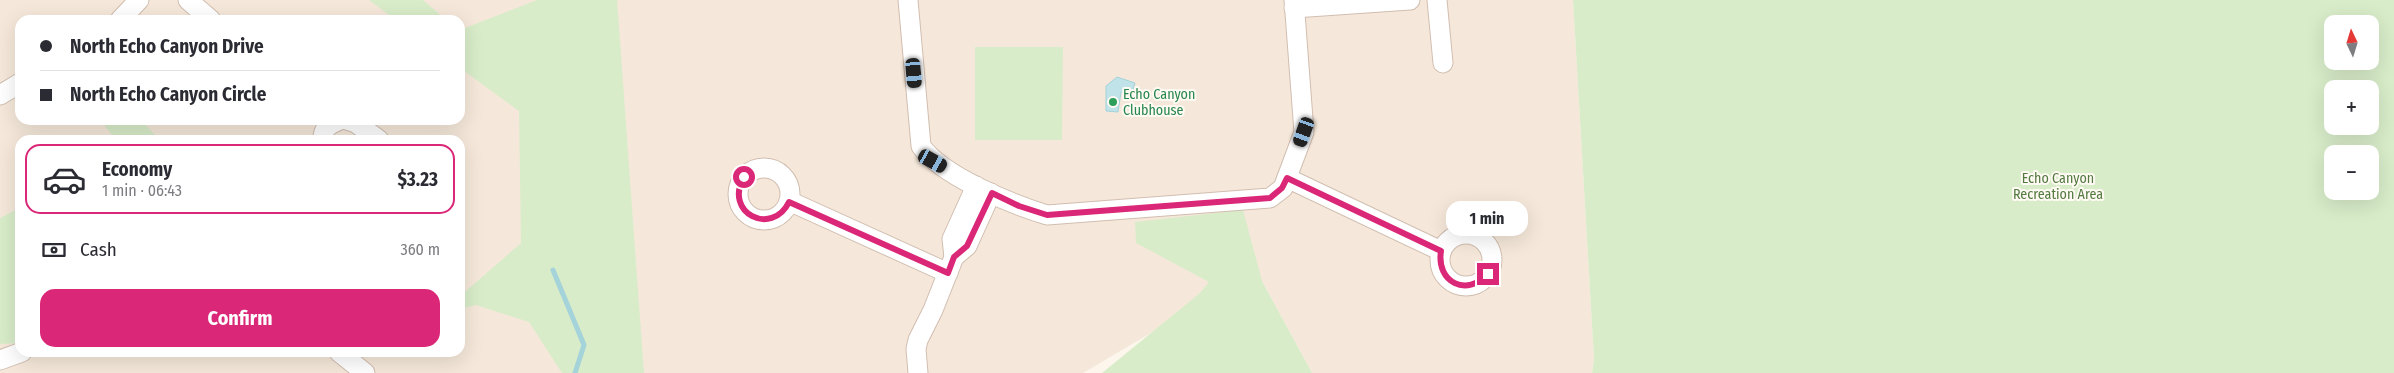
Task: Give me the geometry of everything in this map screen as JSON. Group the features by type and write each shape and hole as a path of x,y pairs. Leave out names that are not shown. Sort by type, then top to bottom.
{"street":[{"path":"125,15 139,0"},
{"path":"188,0 205,15"},
{"path":"908,0 921,146 933,161 984,189 1019,206 1047,215 1270,198 1282,188 1304,132 1294,4 1410,0"},
{"path":"1438,0 1443,63"},
{"path":"0,95 15,86"},
{"path":"360,125 373,135"},
{"path":"1287,178 1441,251"},
{"path":"918,373 916,349 918,340 952,265 967,246 984,189"},
{"path":"789,202 952,265"},
{"path":"0,360 15,355"},
{"path":"346,357 365,373"}],"shaded area":[{"path":"0,0 1573,0 1594,359 1592,373 1312,373 1262,281 1222,291 1083,373 0,373"}],"green space":[{"path":"369,0 423,0 440,15 389,15"},
{"path":"537,0 617,0 644,373 562,373 529,322 476,305 465,308 465,291 521,243 519,111 465,72 465,28"},
{"name":"Echo Canyon Recreation Area","path":"1573,0 2394,0 2394,373 1592,373 1594,359"},
{"path":"975,47 1063,47 1062,140 975,140"},
{"path":"104,125 146,125 155,135 112,135"},
{"path":"15,210 15,343 0,344 0,218"},
{"path":"1243,210 1262,281 1312,373 1102,373 1200,293 1209,282 1136,243 1135,222"}],"water":[{"name":"Echo Canyon Clubhouse","path":"1117,77 1135,83 1132,93 1121,92 1118,112 1106,111 1106,86"}],"waterway":[{"path":"553,270 584,345 575,373"}],"place":[{"name":"Echo Canyon Clubhouse","path":"1113,102"}],"route":[{"path":"744,177 739,185 738,200 745,212 750,216 770,219 781,213 789,202 948,273 954,257 967,246 992,193 1019,206 1047,215 1270,198 1282,188 1287,178 1441,251 1441,268 1445,275 1458,285 1467,286 1475,284 1483,280 1488,274"}]}
